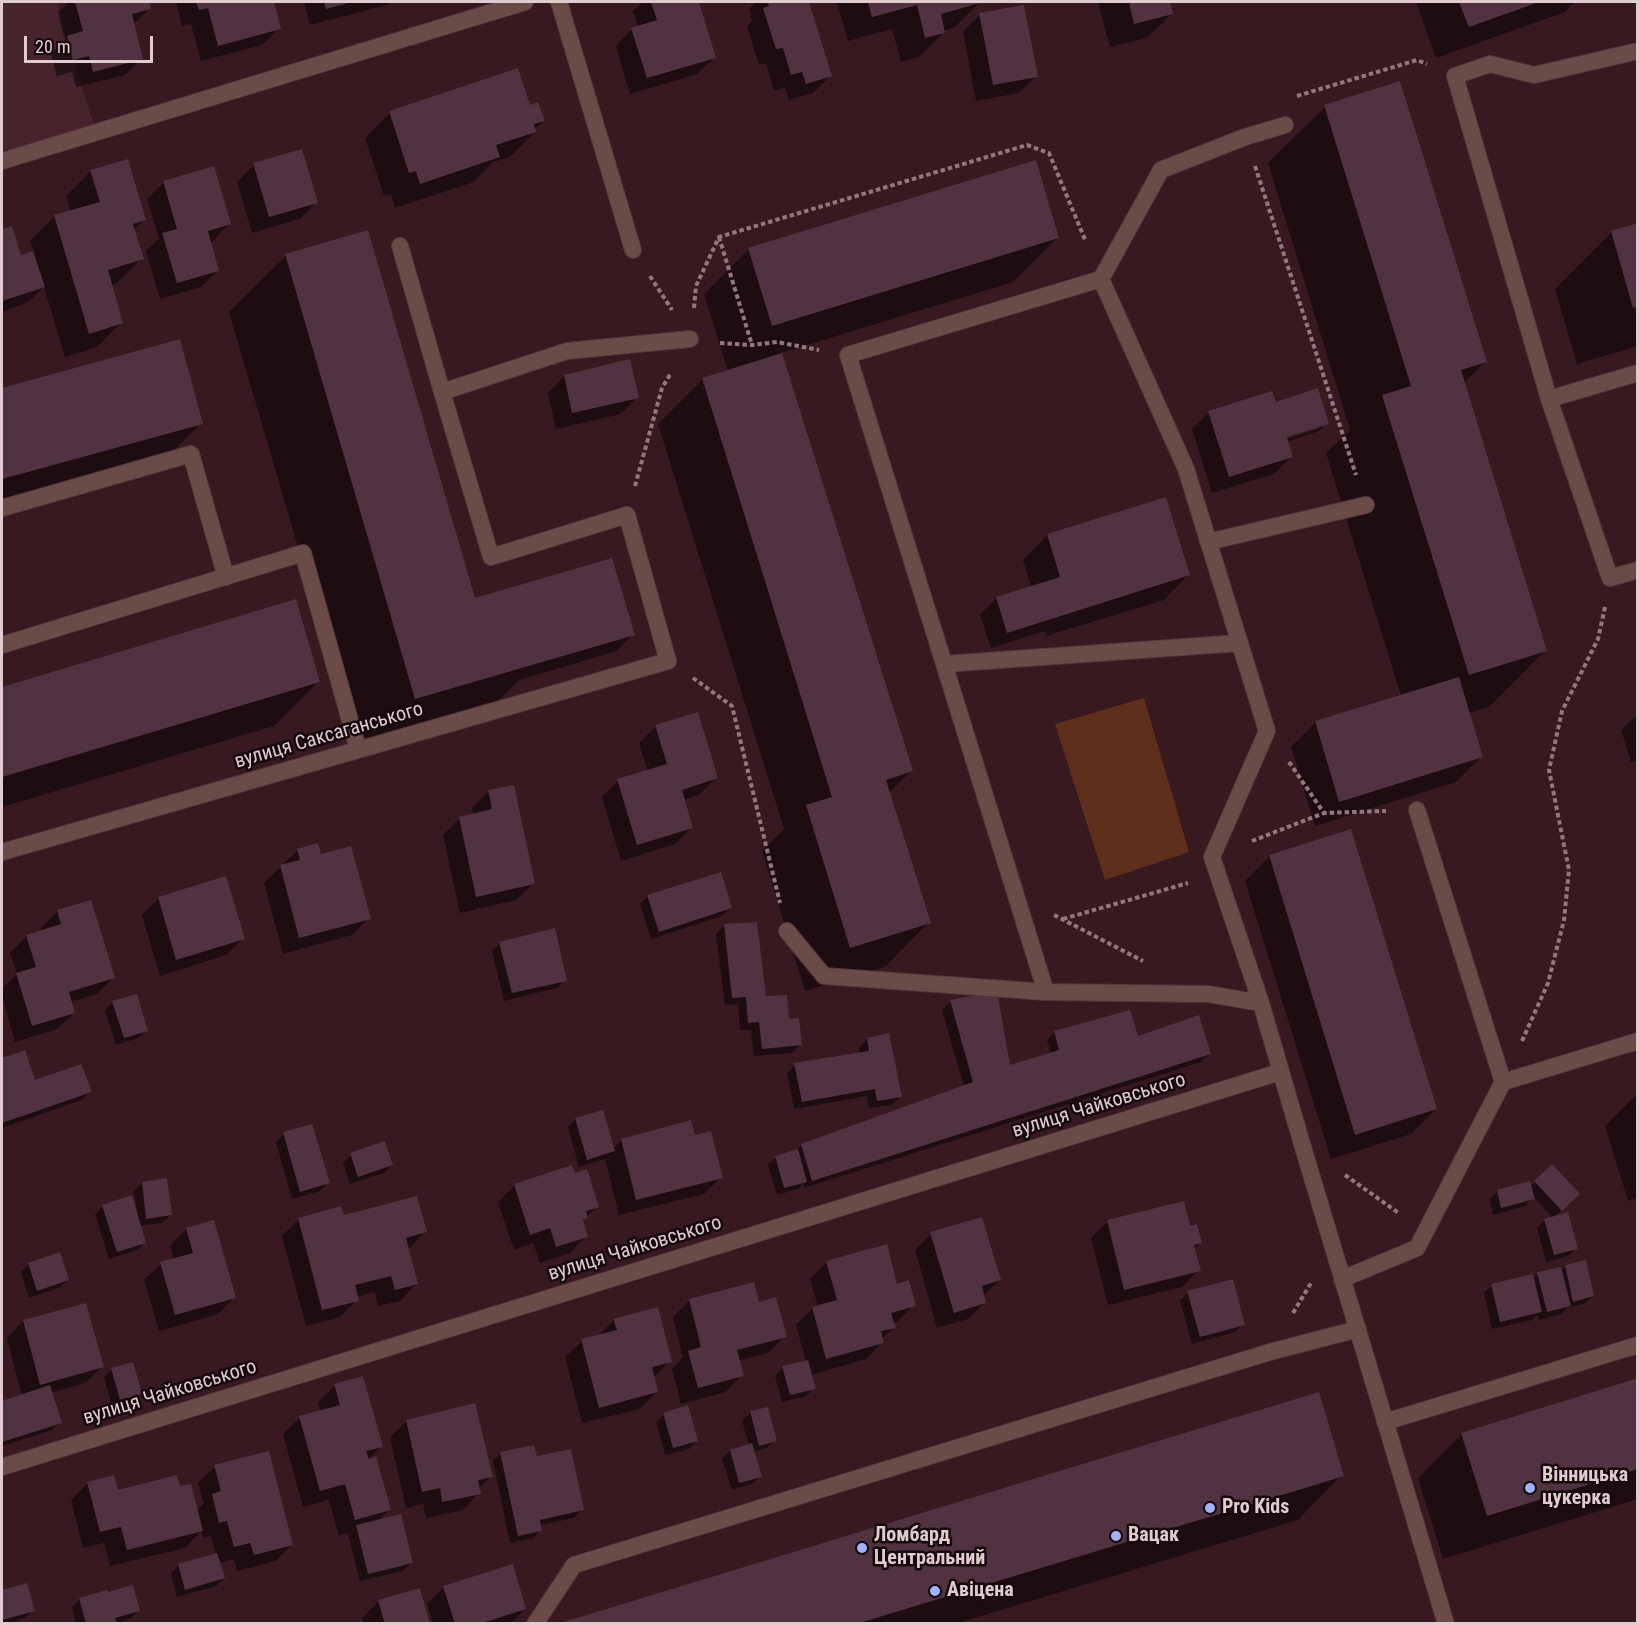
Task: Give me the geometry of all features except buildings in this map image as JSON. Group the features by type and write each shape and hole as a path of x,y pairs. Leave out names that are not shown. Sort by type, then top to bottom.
{"street":[{"path":"2,160 525,2"},
{"path":"560,2 633,250"},
{"path":"1638,51 1533,75 1490,64 1455,76 1550,399 1610,578 1638,570"},
{"path":"1046,992 848,355 1101,279 1161,170 1245,137 1285,125"},
{"path":"400,246 491,557 627,515 668,661"},
{"path":"1101,279 1186,469 1267,731 1212,857 1261,1003 1446,1623"},
{"path":"442,392 567,351 690,339"},
{"path":"1550,399 1638,373"},
{"path":"2,508 191,454 226,577"},
{"path":"1208,542 1366,505"},
{"path":"2,645 303,554 358,749"},
{"path":"944,664 1240,643"},
{"name":"вулиця Саксаганського","path":"2,852 668,661"},
{"path":"1342,1279 1417,1248 1503,1082 1417,810"},
{"path":"787,931 824,976 1046,992 1208,994 1261,1003"},
{"path":"1503,1082 1638,1041"},
{"name":"вулиця Чайковського","path":"2,1467 1280,1072"},
{"path":"535,1623 574,1565 1270,1352 1358,1329"},
{"path":"1385,1422 1638,1345"}],"path":[{"path":"1285,125 1297,96 1417,60 1455,76"},
{"path":"1245,137 1366,505"},
{"path":"627,515 662,388 690,339 696,286 719,237 1027,145 1049,153 1101,279"},
{"path":"719,237 752,345"},
{"path":"633,250 690,339"},
{"path":"690,339 752,345 777,342 848,355"},
{"path":"1503,1082 1548,983 1564,920 1569,870 1549,770 1562,711 1599,639 1610,578"},
{"path":"668,661 732,706 787,931"},
{"path":"1267,731 1324,813"},
{"path":"1212,857 1324,813 1417,810"},
{"path":"1063,919 1218,874"},
{"path":"1016,894 1146,962"},
{"path":"1302,1144 1425,1232"},
{"path":"1270,1352 1332,1246"}],"shaded area":[{"path":"2,2 57,2 94,125 2,151"},
{"path":"1144,698 1189,852 1105,880 1055,724"}],"place":[{"name":"Вінницька цукерка","path":"1530,1488"},
{"name":"Pro Kids","path":"1210,1508"},
{"name":"Вацак","path":"1116,1536"},
{"name":"Ломбард Центральний","path":"862,1548"},
{"name":"Авіцена","path":"935,1591"}]}
